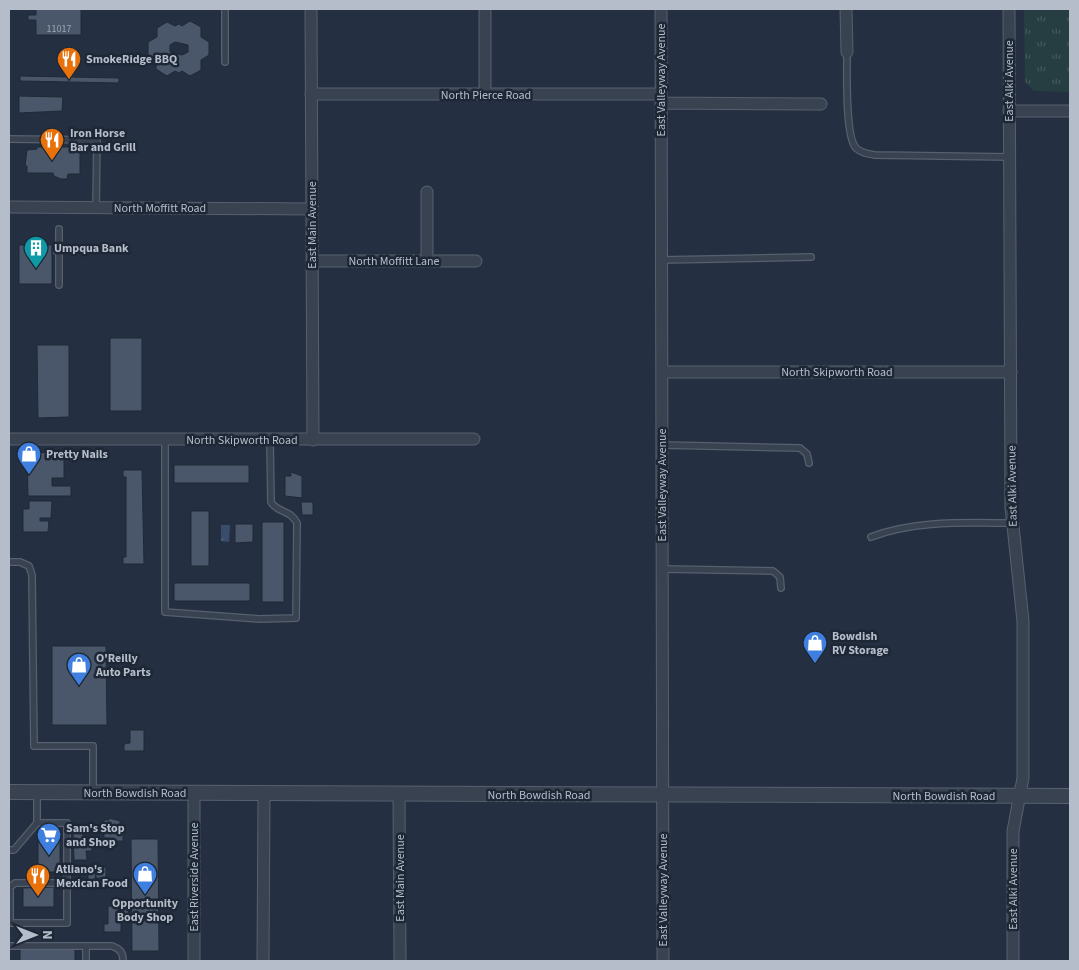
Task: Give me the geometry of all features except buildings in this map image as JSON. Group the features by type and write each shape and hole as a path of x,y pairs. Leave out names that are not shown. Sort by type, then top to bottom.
{"street":[{"name":"East Main Avenue","path":"312,9 313,440"},
{"path":"485,9 485,95"},
{"name":"East Valleyway Avenue","path":"661,9 664,961"},
{"path":"846,9 847,52"},
{"name":"East Alki Avenue","path":"1009,9 1012,523 1023,621 1023,778 1014,817 1013,831 1013,961"},
{"name":"North Pierce Road","path":"311,94 485,95 821,104"},
{"path":"1009,111 1070,112"},
{"path":"427,192 427,260"},
{"name":"North Moffitt Road","path":"9,208 311,209"},
{"name":"North Moffitt Lane","path":"312,261 476,261"},
{"name":"North Skipworth Road","path":"662,372 1011,372"},
{"name":"North Skipworth Road","path":"9,439 474,439"},
{"name":"North Bowdish Road","path":"9,792 399,795 1070,796"},
{"name":"East Riverside Avenue","path":"194,793 194,961"},
{"path":"262,961 264,794"},
{"name":"East Main Avenue","path":"399,795 400,961"}],"lane":[{"path":"225,9 225,62"},
{"path":"847,52 851,139 856,148 863,153 874,155 1010,157"},
{"path":"9,139 97,140 96,208"},
{"path":"59,229 59,285"},
{"path":"662,260 811,257"},
{"path":"165,440 165,612 259,619 296,618 297,523 293,515 274,508 271,502 270,440"},
{"path":"662,445 800,448 807,454 809,463"},
{"path":"871,537 890,530 938,523 1012,523"},
{"path":"9,562 20,562 29,566 32,575 34,746 94,746 93,793"},
{"path":"663,569 773,571 780,577 781,588"},
{"path":"9,850 14,850 37,823 37,792"},
{"path":"37,823 67,823 67,923 9,923 9,888 15,883 66,883"},
{"path":"9,946 112,946 119,949 123,955 123,961"},
{"path":"86,946 86,961"}],"green space":[{"path":"1024,9 1070,9 1070,92 1034,91 1025,82"}],"water":[{"path":"221,525 230,525 229,542 221,541"}],"place":[{"name":"SmokeRidge BBQ","path":"69,80"},
{"name":"Iron Horse Bar and Grill","path":"52,161"},
{"name":"Umpqua Bank","path":"36,269"},
{"name":"Pretty Nails","path":"29,475"},
{"name":"Bowdish RV Storage","path":"815,664"},
{"name":"O'Reilly Auto Parts","path":"79,686"},
{"name":"Sam's Stop and Shop","path":"49,856"},
{"name":"Opportunity Body Shop","path":"145,895"},
{"name":"Atliano's Mexican Food","path":"38,897"}]}
